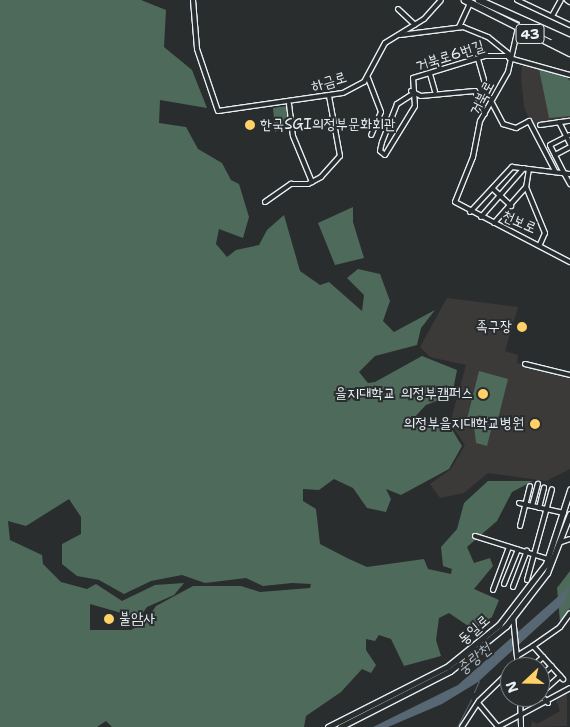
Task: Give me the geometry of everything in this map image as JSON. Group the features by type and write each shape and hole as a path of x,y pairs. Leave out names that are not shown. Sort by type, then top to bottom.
{"main road":[{"name":"43","path":"479,0 518,28 570,51"},
{"name":"43","path":"467,1 570,41"}],"street":[{"name":"하금로","path":"193,0 197,48 215,110 289,104 329,96 368,78 382,47 415,24 438,5 441,0"},
{"path":"432,0 438,5"},
{"path":"517,0 570,25"},
{"path":"529,6 534,0"},
{"path":"552,16 561,0"},
{"path":"459,27 467,1"},
{"path":"398,9 415,24"},
{"path":"491,10 570,51"},
{"path":"400,35 459,27 488,37 509,56 570,75"},
{"name":"거북로","path":"456,206 455,196 467,175 485,114 508,72 509,56 518,28"},
{"name":"거북로6번길","path":"411,93 397,104 380,149 385,155 415,106 411,93 413,78 478,59 509,56"},
{"path":"478,59 484,80"},
{"path":"430,74 435,91"},
{"path":"368,78 381,112 371,135"},
{"path":"411,93 421,96 435,91 450,95 475,91 485,114"},
{"path":"266,202 291,184 312,182 341,153 329,96"},
{"path":"492,103 503,124 516,128 529,122 555,172"},
{"path":"289,104 293,136 312,182"},
{"path":"540,125 570,121"},
{"path":"555,155 570,146 568,136 559,122"},
{"path":"568,136 550,145 570,184"},
{"path":"470,212 493,189 509,168 570,174"},
{"path":"526,169 526,187 545,233 540,244"},
{"path":"482,218 526,169"},
{"path":"494,223 526,187"},
{"path":"493,189 511,206"},
{"name":"천보로","path":"456,206 540,244 570,262"},
{"path":"526,364 570,375"},
{"path":"532,506 538,484"},
{"path":"520,526 530,486"},
{"path":"539,508 544,488"},
{"path":"527,580 538,554 552,488"},
{"name":"동일로","path":"340,727 450,671 513,617 547,573 561,542 570,490"},
{"path":"519,504 567,513"},
{"name":"동일로","path":"328,727 459,659 510,613 548,559 567,513"},
{"path":"475,536 518,550 538,554 548,559"},
{"path":"561,542 570,539"},
{"path":"493,590 509,547"},
{"path":"504,584 518,550"},
{"path":"513,587 528,551"},
{"path":"517,656 560,627 570,613"},
{"path":"513,617 516,625 517,656"},
{"path":"533,646 543,657"},
{"path":"550,686 562,677 552,666"},
{"path":"462,727 478,703 500,681"},
{"path":"550,702 570,688"},
{"path":"478,703 498,727 541,707"},
{"path":"520,707 521,727"}],"shaded area":[{"path":"532,64 570,77 570,120 533,127 524,107 521,77 522,66"},
{"path":"447,298 518,307 505,351 518,355 517,363 570,378 570,469 546,481 488,473 464,493 440,498 430,484 451,469 465,445 450,423 466,365 430,357 420,347"},
{"path":"567,693 567,726 531,727 532,721 537,724 560,711 556,700"}],"green space":[{"path":"0,0 141,0 166,10 164,47 192,70 207,108 160,100 159,123 186,127 198,149 222,163 231,180 239,184 249,217 243,238 219,229 216,244 227,257 236,250 259,245 267,230 284,215 300,271 320,285 329,282 362,311 364,295 347,278 358,269 380,274 390,301 383,321 394,332 435,310 421,328 417,345 375,356 359,372 368,383 375,382 422,356 457,370 452,395 426,405 410,422 448,423 462,446 449,469 401,495 386,489 391,499 386,512 367,508 353,488 334,479 319,490 303,489 303,501 316,509 320,544 367,567 424,559 428,569 451,574 452,569 443,566 441,547 457,529 464,503 488,481 533,481 512,492 497,521 467,547 474,563 490,558 493,566 474,589 499,600 492,617 474,630 449,613 439,618 436,640 441,656 404,666 391,639 379,635 375,641 366,639 366,650 376,665 371,673 362,669 341,692 306,716 304,727 112,727 106,721 97,727 0,727","holes":["69,499 81,517 81,534 62,544 62,564 77,576 99,580 124,594 151,581 182,575 205,583 246,578 263,586 292,583 311,584 310,588 260,592 241,586 193,586 156,606 145,622 131,630 90,630 90,604 139,618 147,607 174,595 184,583 155,585 122,601 96,584 87,589 61,582 43,564 42,555 10,540 8,521 26,526"]},
{"path":"539,69 563,74 570,81 570,116 549,118"},
{"path":"287,106 290,124 275,132 273,108"},
{"path":"353,207 353,222 364,258 335,265 318,223"},
{"path":"479,371 508,379 496,427 467,419"},
{"path":"474,426 491,430 487,446 476,443"},
{"path":"570,571 570,608 560,622 557,588"}],"water":[{"name":"중랑천","path":"570,586 564,603 505,657 500,657 500,662 478,682 442,704 388,727 373,727 458,685"}],"waterway":[{"path":"474,692 479,681"},
{"path":"457,727 471,699"}],"place":[{"name":"한국SGI의정부문화회관","path":"250,125"},
{"name":"족구장","path":"522,327"},
{"name":"을지대학교 의정부캠퍼스","path":"483,394"},
{"name":"의정부을지대학교병원","path":"535,424"},
{"name":"불암사","path":"109,619"}]}
